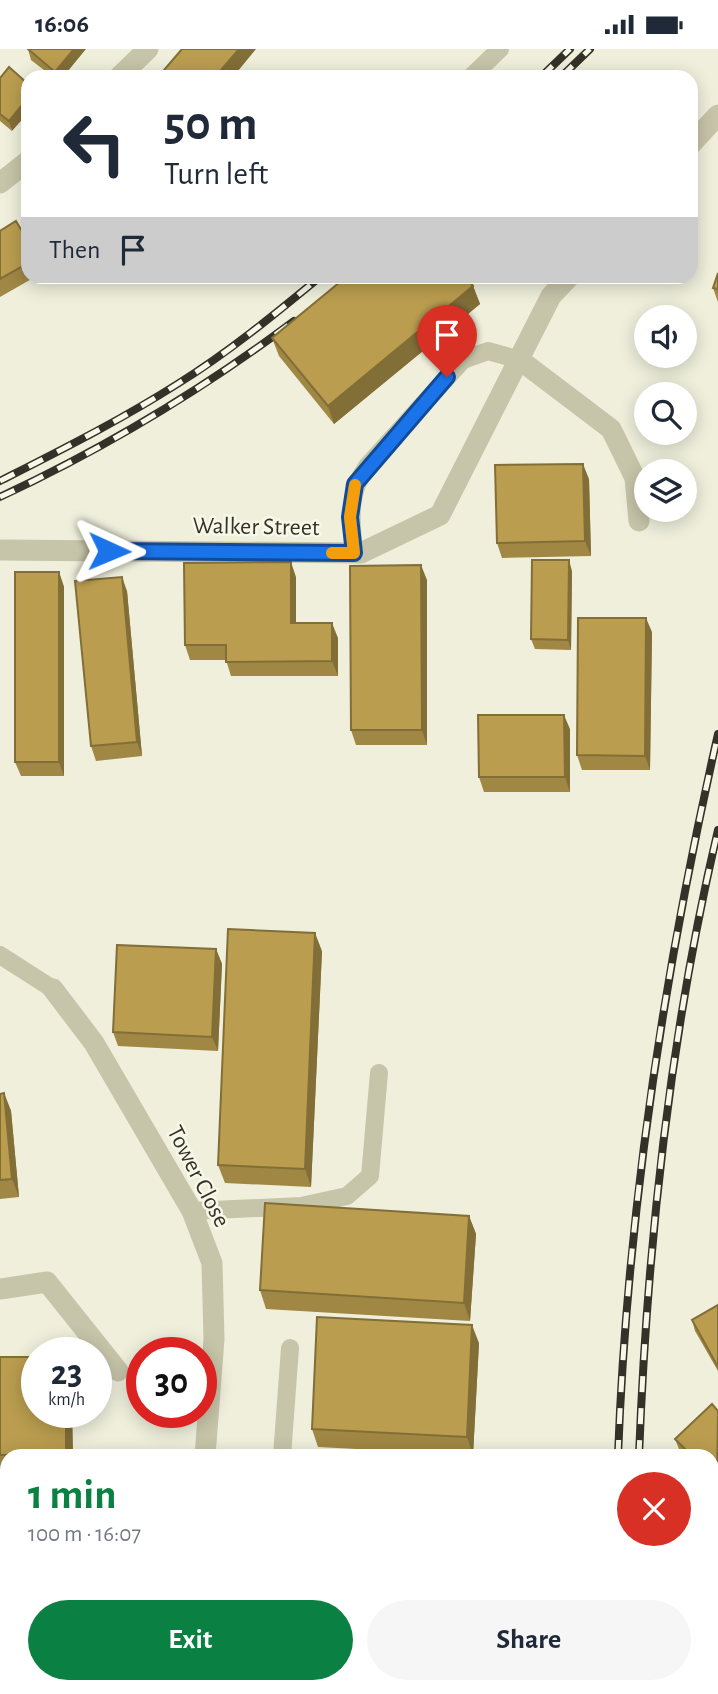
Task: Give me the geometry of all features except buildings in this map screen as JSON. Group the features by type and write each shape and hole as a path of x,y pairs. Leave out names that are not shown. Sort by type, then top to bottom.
{"street":[{"path":"126,70 148,49"},
{"path":"698,136 718,115"},
{"path":"0,183 21,166"},
{"name":"Walker Street","path":"0,549 361,553 440,515 551,296 562,284"},
{"path":"520,360 611,429 634,476"},
{"name":"Tower Close","path":"53,989 94,1043 192,1211 212,1263 214,1339 206,1449"},
{"path":"0,1289 47,1282 118,1371"}],"lane":[{"path":"478,70 500,49"},
{"path":"354,553 350,517 355,484 368,466 463,360 488,351 520,360"},
{"path":"0,955 53,989"},
{"path":"192,1211 301,1206 347,1196 370,1176 379,1073"},
{"path":"283,1449 290,1348"}],"railway":[{"path":"548,70 570,49"},
{"path":"568,70 590,49"},
{"path":"0,481 157,397 234,346 312,284"},
{"path":"0,497 77,459 152,416 224,371 294,321"},
{"path":"618,1449 630,1274 651,1093 681,913 718,734"},
{"path":"639,1449 655,1219 674,1062 701,907 718,830"}],"slow traffic":[{"path":"332,553 354,553 350,517 355,485"}],"route":[{"path":"109,551 354,553 350,517 355,484 447,377"}]}
